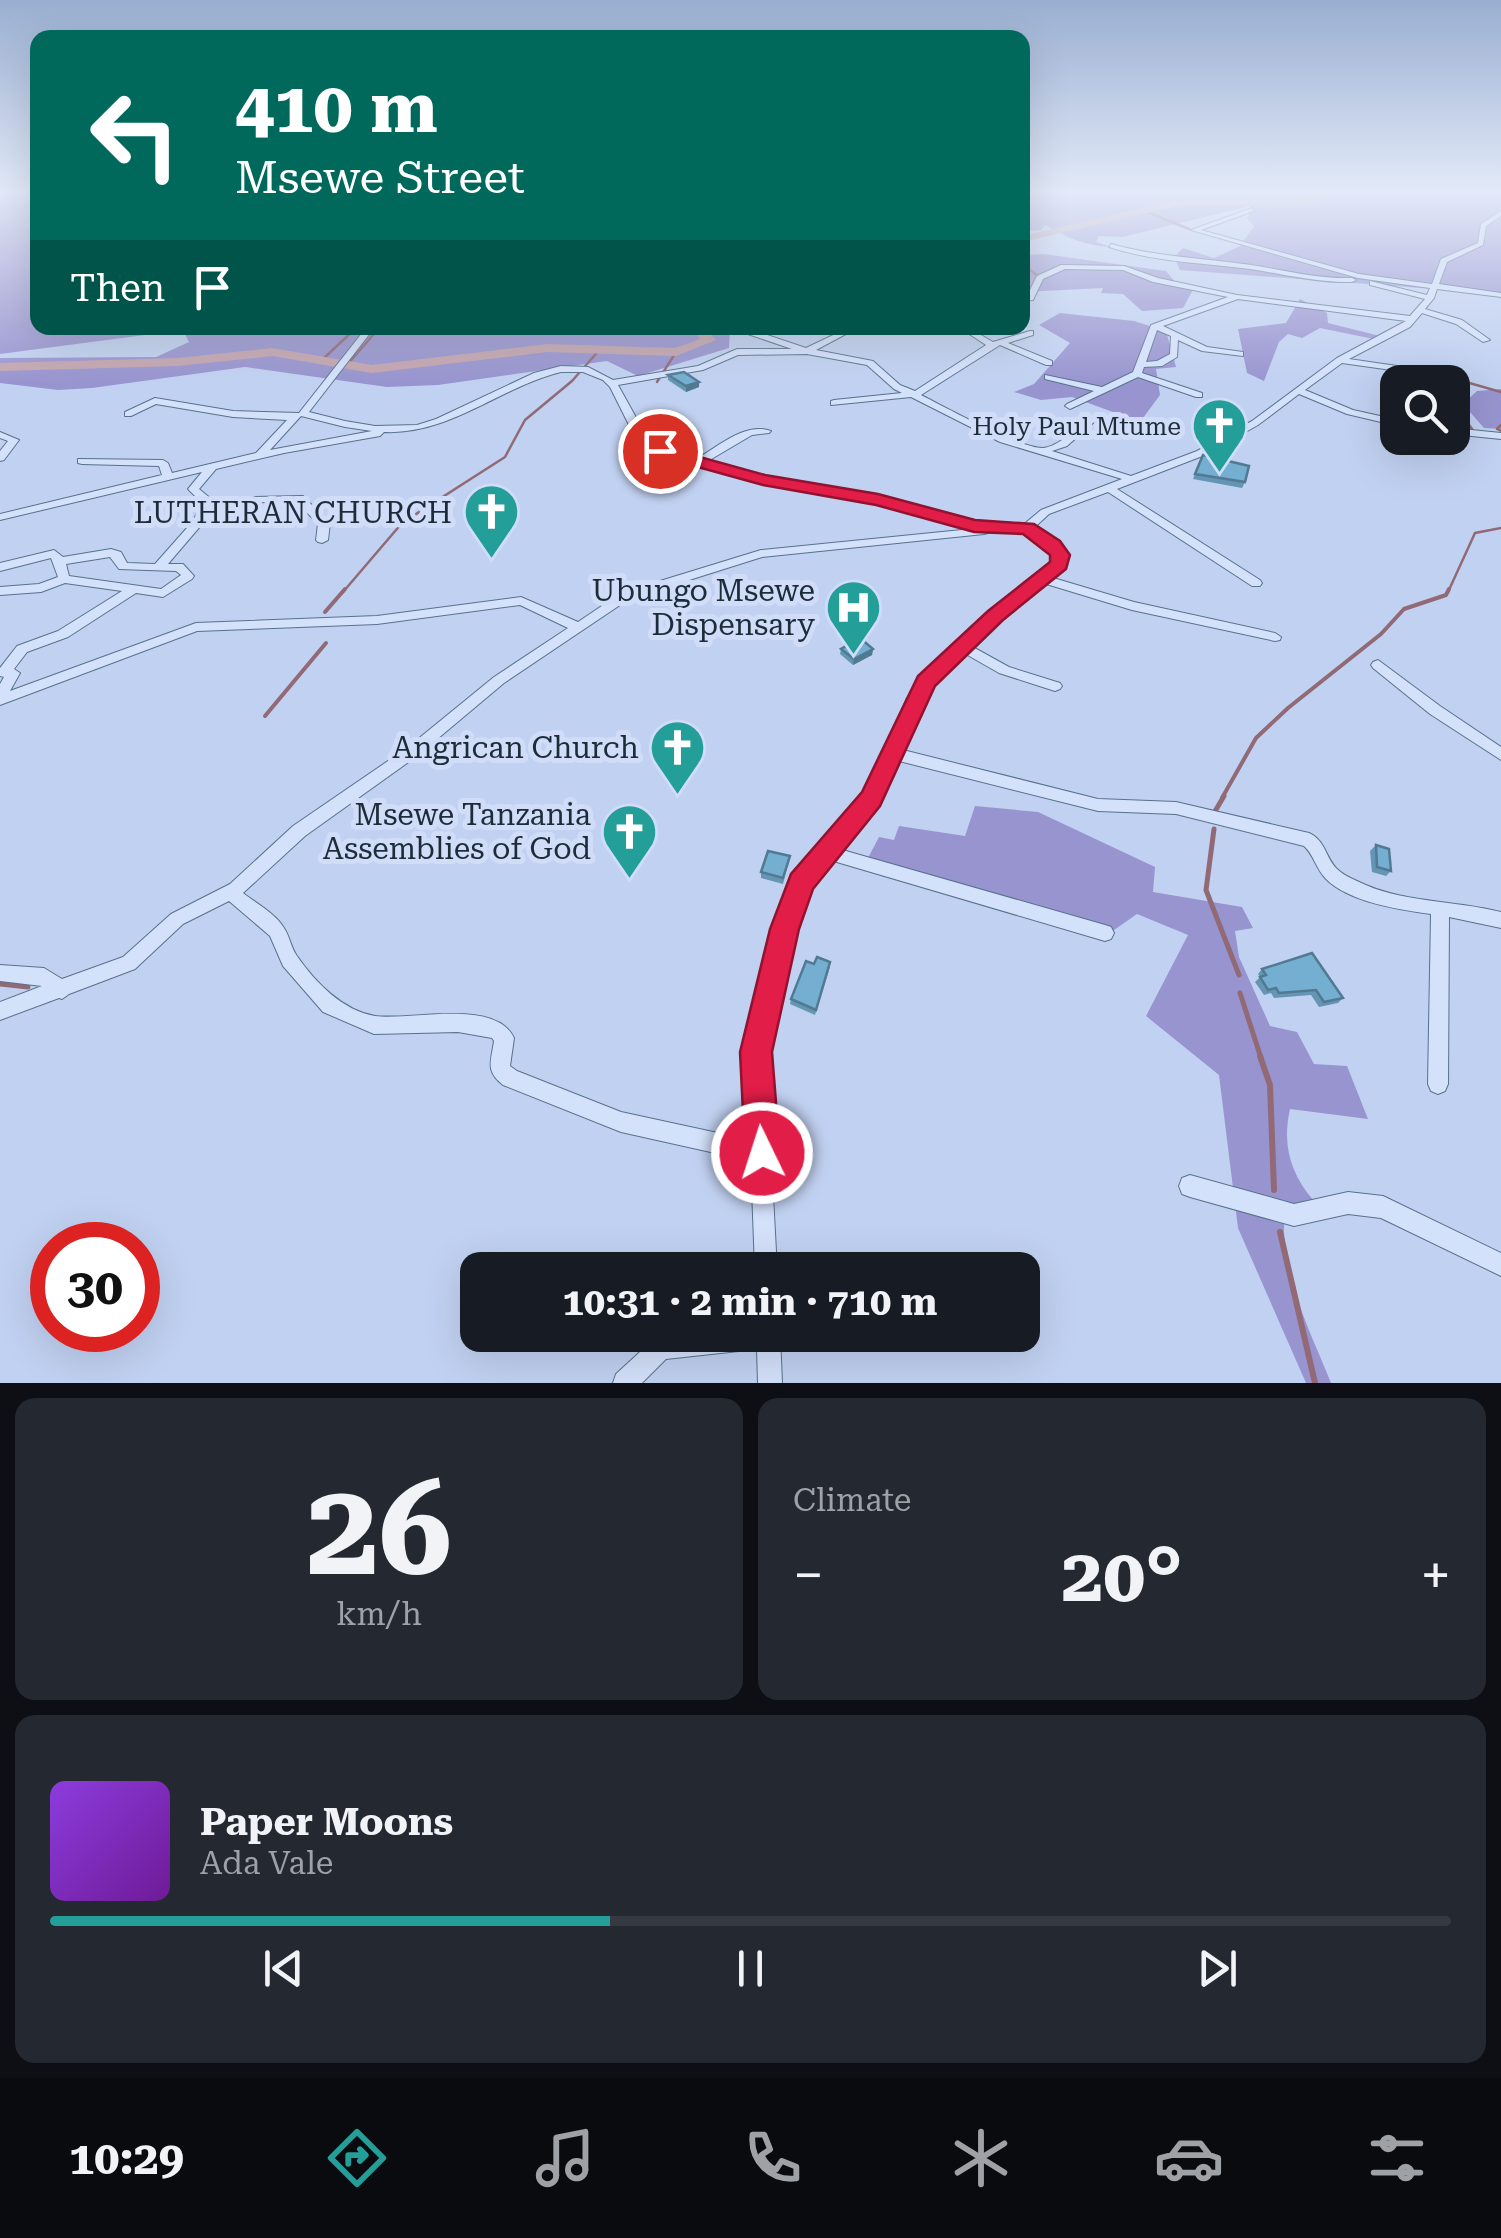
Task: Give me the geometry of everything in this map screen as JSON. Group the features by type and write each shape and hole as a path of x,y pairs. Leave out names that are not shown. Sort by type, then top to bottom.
{"street":[{"path":"1144,256 1246,266 1296,277 1402,282"},
{"path":"1282,256 1342,273 1501,295"},
{"path":"1027,528 1040,514 1201,453 1260,420 1340,360 1378,343 1421,310 1430,298 1444,261 1456,256"},
{"path":"1030,298 1040,278 1070,266 1130,269 1156,280 1237,297 1410,319"},
{"path":"1371,280 1394,292 1430,298"},
{"path":"1139,370 1156,326 1237,297"},
{"path":"1421,310 1460,322 1486,340"},
{"path":"1156,326 1174,338 1240,354"},
{"path":"260,454 364,335"},
{"path":"760,335 807,351 870,363 879,367 890,382 988,432 1129,479"},
{"path":"611,383 700,368 737,352 807,351 839,335"},
{"path":"978,335 1048,364"},
{"path":"834,403 916,394 997,344 1024,335"},
{"path":"1070,406 1139,370 1159,364 1174,354 1174,338"},
{"path":"1340,360 1380,366"},
{"path":"0,517 218,462 406,429 452,417 531,377 572,369 588,370 611,383 646,444 763,480 890,502 992,530"},
{"path":"1139,370 1198,395"},
{"path":"1048,377 1103,391"},
{"path":"1299,391 1350,412 1380,418"},
{"path":"128,414 155,400 233,414 298,415 406,429"},
{"path":"1039,452 1063,444 1091,420"},
{"path":"699,462 750,432 766,432"},
{"path":"1470,433 1501,436"},
{"path":"0,435 14,440 0,458"},
{"path":"82,462 162,463 168,477"},
{"path":"218,462 192,488 207,501 299,498 324,523 322,540"},
{"path":"1107,487 1256,583"},
{"path":"158,568 200,522 207,501"},
{"path":"0,1012 130,962 186,912 230,892 298,831 379,777 576,626 625,596 761,554 1027,528 1053,545 1060,555 1059,564 963,647 914,698 872,799 801,883 762,1014 756,1052 765,1252"},
{"path":"0,591 41,588 64,580 164,592 188,576 178,567 123,566 115,553 60,561"},
{"path":"0,567 54,554 60,561 64,580"},
{"path":"1043,579 1132,606 1276,637"},
{"path":"0,698 13,673 4,672 6,666 22,649 63,634 135,588"},
{"path":"0,698 196,627 377,620 521,601 576,626"},
{"path":"963,647 1004,670 1056,686"},
{"path":"1378,665 1435,710 1501,754"},
{"path":"891,753 1098,804 1176,808 1310,840 1328,871 1346,884 1440,911 1501,920"},
{"path":"825,852 1105,933"},
{"path":"230,892 277,931 290,960 330,1006 360,1022 458,1023 496,1030 504,1038 500,1070 510,1078 621,1122 762,1153"},
{"path":"1438,1084 1440,911"},
{"path":"0,973 44,977 62,990"},
{"path":"1190,1186 1294,1215 1348,1203 1383,1208 1501,1265"},
{"path":"625,1383 656,1352"},
{"path":"769,1352 770,1383"}],"shaded area":[{"path":"0,256 30,256 30,335 145,335 0,354"},
{"path":"1030,256 1166,271 1176,283 1194,288 1183,308 1142,311 1123,294 1101,293 1103,288 1030,292"},
{"path":"1501,256 1501,294 1180,270 1174,257"},
{"path":"1300,299 1327,313 1328,323 1380,336 1374,339 1320,328 1302,338 1288,334 1279,342 1264,381 1247,373 1238,329 1286,323"},
{"path":"1060,313 1134,321 1166,331 1176,367 1156,369 1160,395 1140,422 1072,397 1041,400 1014,392 1034,384 1070,343 1039,325"},
{"path":"186,335 730,335 729,348 638,376 607,361 438,385 387,387 245,367 92,388 58,390 0,383 0,358 156,357 189,342"},
{"path":"1501,389 1501,429 1484,428 1470,412 1470,398 1477,391"},
{"path":"975,806 1038,812 1155,867 1153,892 1242,907 1253,928 1235,931 1239,957 1270,1026 1297,1032 1314,1064 1347,1066 1368,1119 1290,1109 1287,1134 1294,1169 1314,1201 1285,1212 1286,1256 1298,1300 1331,1383 1306,1383 1238,1228 1219,1075 1146,1016 1188,935 1137,914 1114,930 1060,920 867,860 879,837 894,840 899,826 965,836"}],"building":[{"path":"684,372 699,382 686,386 668,375"},
{"name":"Holy Paul Mtume","path":"1203,455 1249,466 1245,482 1195,474"},
{"path":"860,638 873,649 854,659 841,649"},
{"path":"1376,845 1389,849 1391,871 1377,867"},
{"path":"768,851 790,856 783,878 761,872"},
{"path":"1312,953 1343,998 1324,1002 1316,990 1268,990 1260,977 1266,975 1262,969"},
{"path":"817,957 830,962 816,1010 791,999 806,961 814,964"}],"waterway":[{"path":"1030,270 1040,278"},
{"path":"322,360 349,335"},
{"path":"347,365 373,335"},
{"path":"0,367 178,362 272,352 372,369 547,348 676,352 709,340 704,335"},
{"path":"343,592 402,523 505,457 525,420 572,381 602,347"},
{"path":"657,382 676,352"},
{"path":"1470,383 1501,392"},
{"path":"1501,425 1497,429 1501,431"},
{"path":"1470,426 1475,433"},
{"path":"1448,592 1475,533 1501,528"},
{"path":"325,612 345,589"},
{"path":"1222,798 1256,738 1288,708 1381,634 1404,609 1446,595 1449,589"},
{"path":"265,716 326,643"},
{"path":"1214,813 1224,796"},
{"path":"1214,829 1206,890 1239,975"},
{"path":"0,984 28,987"},
{"path":"1240,993 1261,1058"},
{"path":"1260,1056 1270,1085 1274,1190"},
{"path":"1280,1232 1315,1383"}],"place":[{"name":"Holy Paul Mtume","path":"1220,475"},
{"name":"LUTHERAN CHURCH","path":"491,561"},
{"name":"Ubungo Msewe Dispensary","path":"854,656"},
{"name":"Angrican Church","path":"678,796"},
{"name":"Msewe Tanzania Assemblies of God","path":"630,880"}],"route":[{"path":"660,451 763,480 878,500 992,530 1027,528 1053,545 1060,555 1059,564 995,616 926,682 914,698 872,799 801,883 784,929 756,1052 762,1153"}]}
